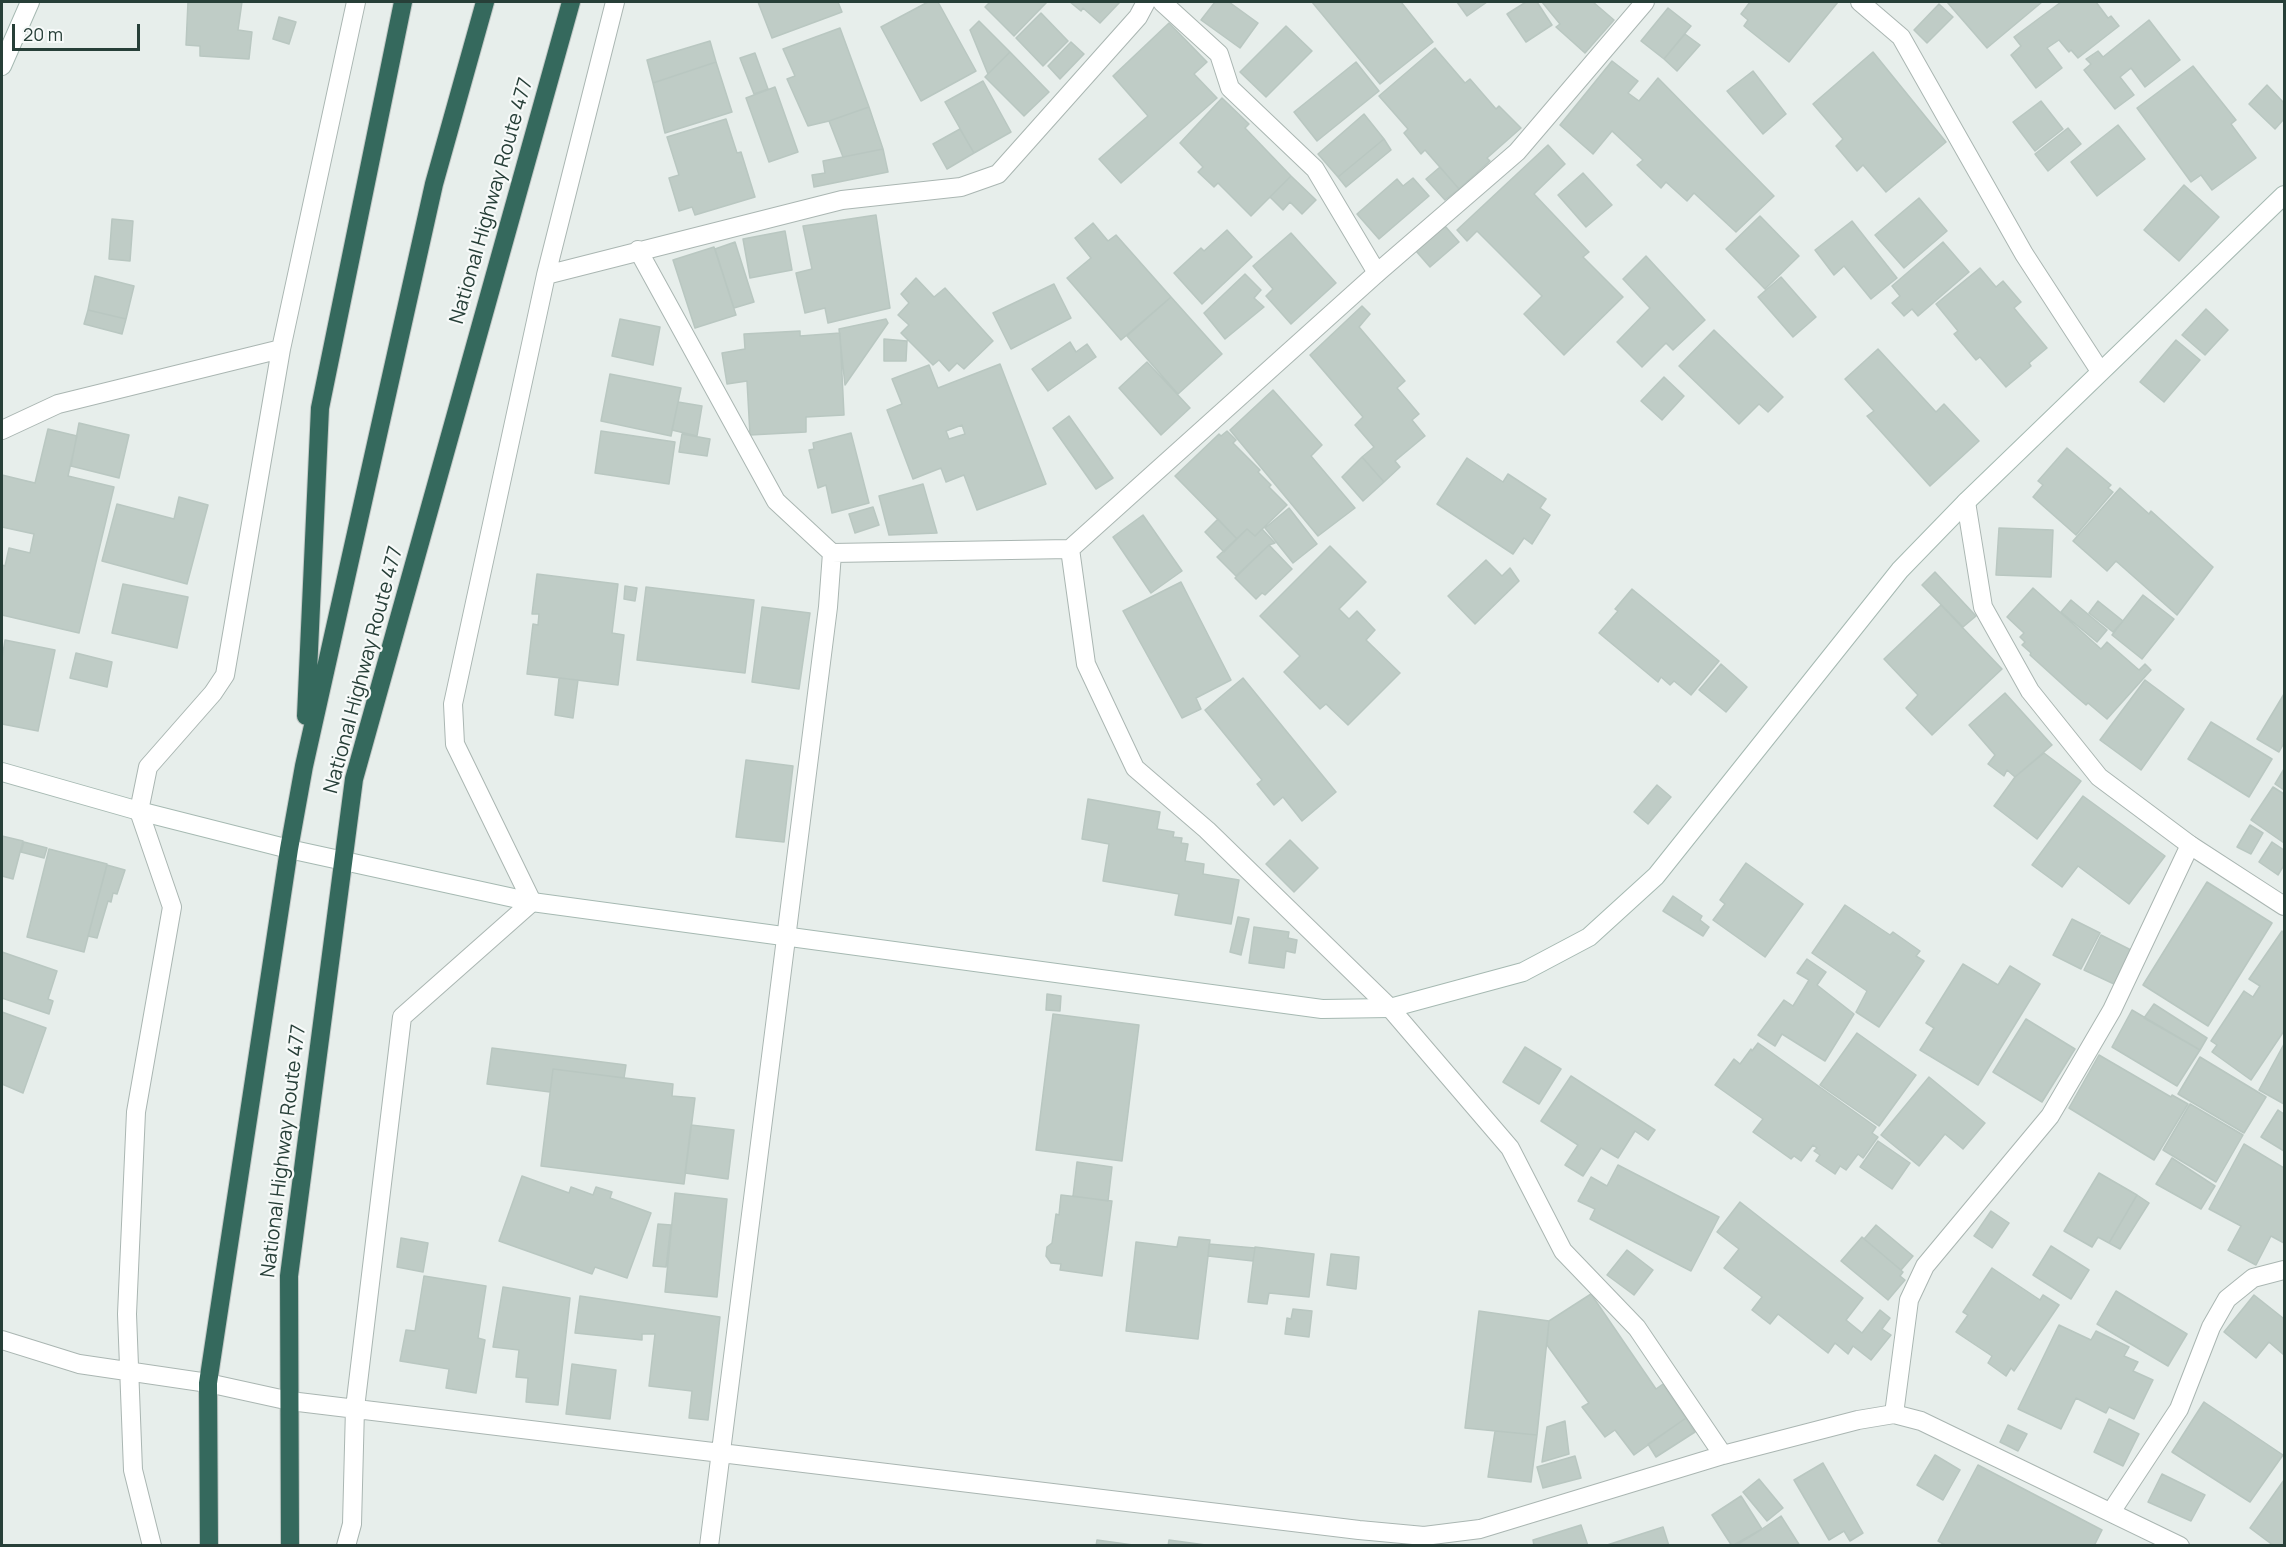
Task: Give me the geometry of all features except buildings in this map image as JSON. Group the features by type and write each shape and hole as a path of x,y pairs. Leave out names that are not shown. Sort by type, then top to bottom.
{"highway":[{"path":"304,766 320,408 403,2"},
{"name":"National Highway Route 477","path":"209,1545 208,1383 289,849 304,766 434,184 485,2"},
{"name":"National Highway Route 477","path":"290,1545 289,1276 354,779 571,2"}],"street":[{"path":"2,66 30,2"},
{"path":"152,1545 133,1470 127,1314 136,1112 172,907 139,811 148,766 213,693 225,675 281,349 356,2"},
{"path":"532,902 455,744 453,704 546,275 615,2"},
{"path":"546,275 842,200 961,187 998,174 1138,17 1146,2"},
{"path":"1162,2 1219,54 1230,88 1316,169 1377,273"},
{"path":"638,250 776,501 832,553 1070,549 1377,273 1517,152 1645,2"},
{"path":"1860,2 1901,37 2024,254 2100,371"},
{"path":"2,772 139,811 289,849 532,902 1322,1009 1390,1008 1523,972 1589,937 1656,876 1900,570 2100,371 2284,195"},
{"path":"2,430 58,404 281,349"},
{"path":"1966,502 1983,607 2030,691 2098,777 2190,845 2284,906"},
{"path":"1070,549 1086,663 1134,768 1208,830 1390,1008 1510,1148 1563,1251 1637,1328 1723,1455"},
{"path":"709,1545 828,607 832,553"},
{"path":"1894,1414 1909,1300 1925,1266 2050,1116 2112,1010 2190,845"},
{"path":"346,1545 352,1524 355,1408 402,1017 532,902"},
{"path":"2111,1512 2179,1409 2211,1327 2227,1299 2253,1278 2284,1270"},
{"path":"2,1340 79,1364 208,1383 290,1401 1424,1536 1482,1537 1723,1455 1858,1420 1894,1414 1921,1420 2180,1545"}]}
